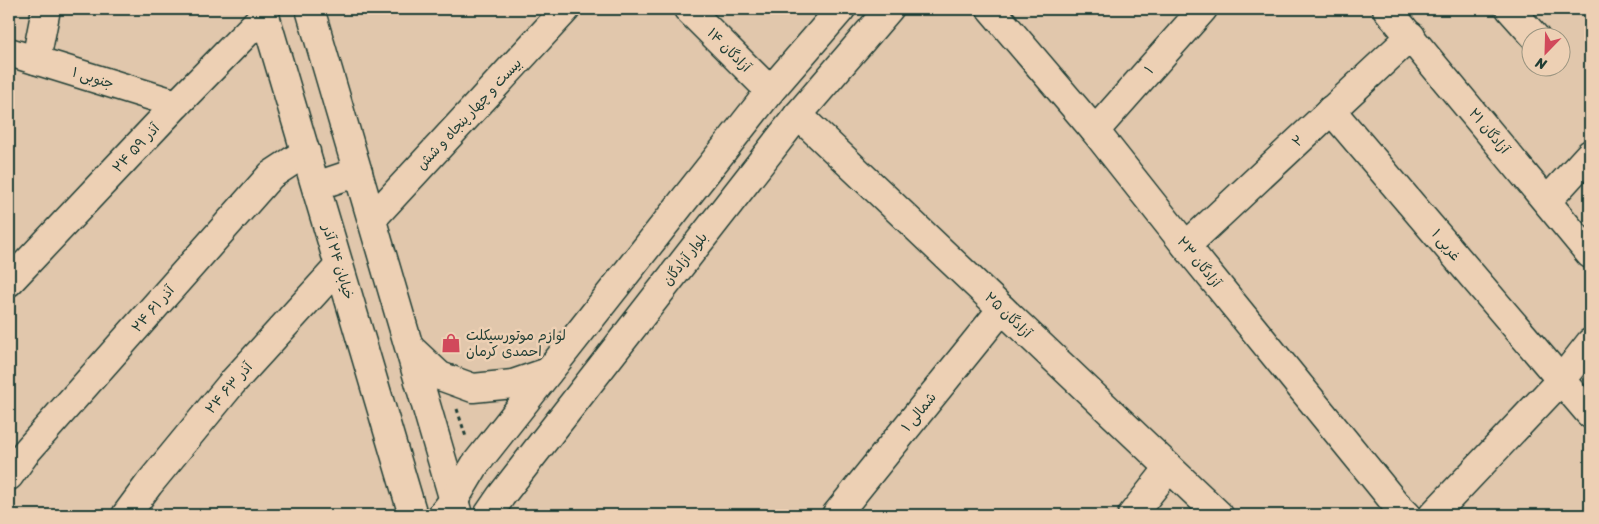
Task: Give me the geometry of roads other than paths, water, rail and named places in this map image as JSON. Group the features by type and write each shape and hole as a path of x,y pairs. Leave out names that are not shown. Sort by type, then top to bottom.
{"street":[{"path":"36,60 46,9"},
{"path":"310,9 409,346 451,510"},
{"name":"بیست و چهار پنجاه و شش","path":"372,219 566,9"},
{"name":"آزادگان ۱۴","path":"688,9 770,91"},
{"path":"451,510 474,465 770,91 841,9"},
{"name":"بلوار آزادگان","path":"488,515 798,115 889,9"},
{"name":"آزادگان ۲۳","path":"990,9 1095,131 1396,511"},
{"name":"۱","path":"1095,131 1203,9"},
{"name":"آزادگان ۲۱","path":"1388,9 1590,254"},
{"path":"1510,9 1527,28"},
{"name":"۲۴ آذر ۵۹","path":"9,282 264,12"},
{"name":"خیابان ۲۴ آذر","path":"264,12 413,515"},
{"name":"۲","path":"1186,246 1411,36"},
{"name":"۱ جنوبی","path":"9,52 177,104"},
{"name":"۱ غربی","path":"1331,110 1590,414"},
{"name":"آزادگان ۲۵","path":"798,115 1219,515"},
{"name":"۲۴ آذر ۶۱","path":"9,476 34,444 271,174 306,152"},
{"path":"1547,201 1590,154"},
{"path":"316,186 358,172"},
{"name":"۲۴ آذر ۶۳","path":"126,515 232,383 339,266"},
{"name":"۱ شمالی","path":"836,515 1002,309"},
{"path":"1433,515 1561,380 1590,343"},
{"path":"409,346 440,376 473,388 512,384 548,372"},
{"path":"1132,515 1169,468"}],"place":[{"name":"لوازم موتورسیکلت احمدی کرمان","path":"451,343"}]}
